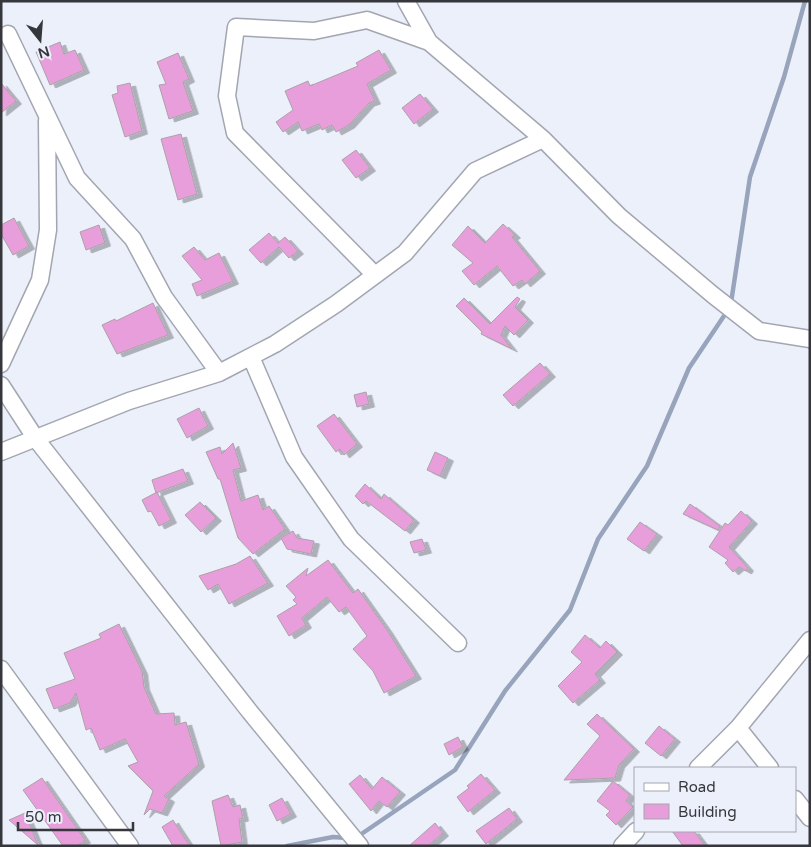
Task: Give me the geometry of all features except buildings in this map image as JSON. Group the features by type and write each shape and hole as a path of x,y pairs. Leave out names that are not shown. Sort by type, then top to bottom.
{"street":[{"path":"406,1 429,42 543,139 619,216 758,330 810,339"},
{"path":"375,275 235,133 227,96 236,27 314,31 368,20 429,42"},
{"path":"8,34 77,178 133,239 164,297 219,373"},
{"path":"1,364 40,280 48,230 46,114"},
{"path":"1,452 129,401 219,373 283,339 405,253 475,172 543,139"},
{"path":"251,357 294,457 351,538 458,643"},
{"path":"1,385 36,439 250,712 360,846"},
{"path":"699,767 738,728 810,640"},
{"path":"1,669 130,846"},
{"path":"738,728 769,767"},
{"path":"796,800 810,818"},
{"path":"622,846 635,832"}],"waterway":[{"path":"731,303 750,177 784,77 805,1"},
{"path":"357,837 455,770 505,691 570,610 598,539 647,466 689,368 728,310"},
{"path":"287,846 333,837 347,838"}]}
